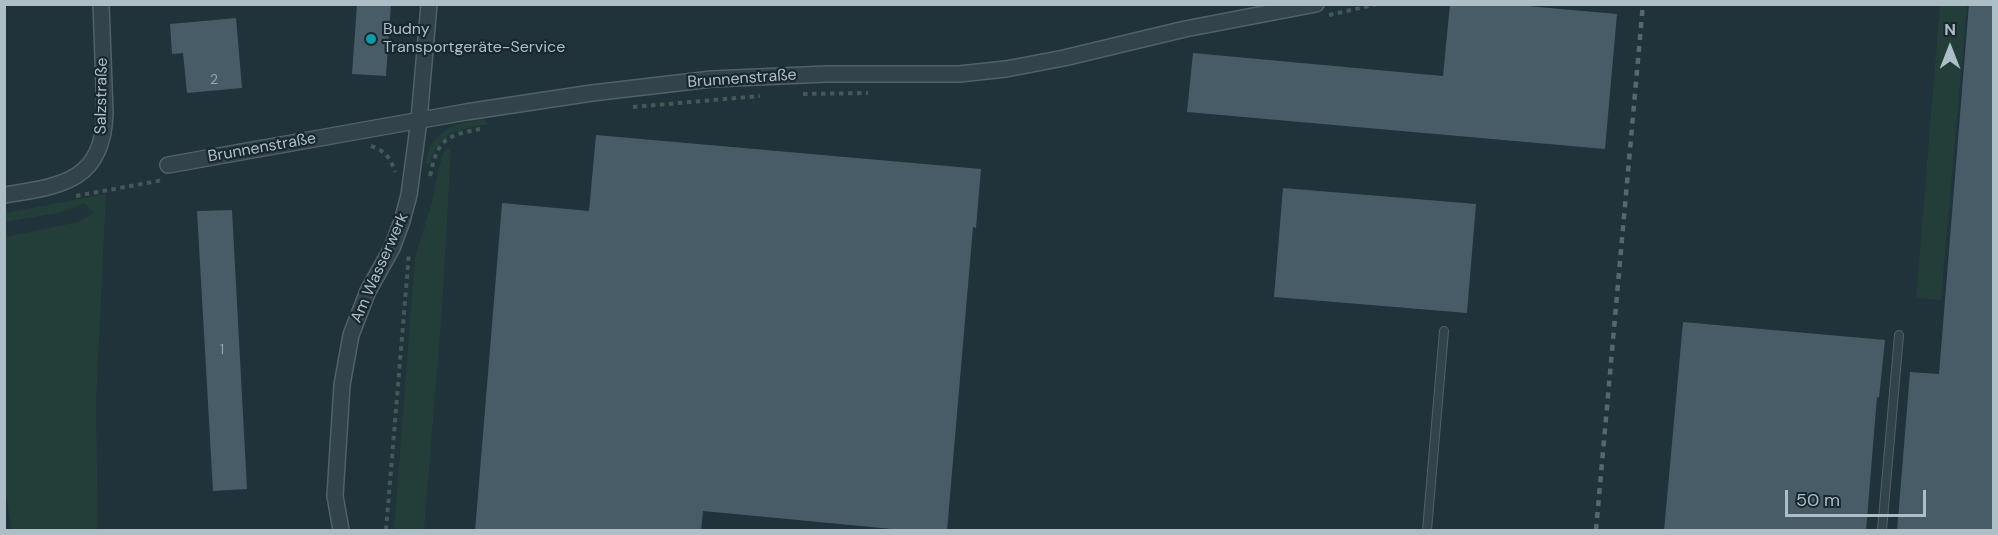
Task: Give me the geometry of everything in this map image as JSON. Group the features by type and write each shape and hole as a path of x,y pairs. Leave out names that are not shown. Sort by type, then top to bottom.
{"street":[{"name":"Salzstraße","path":"4,195 58,186 74,178 96,154 105,129 102,4"},
{"name":"Am Wasserwerk","path":"341,531 335,496 342,386 351,335 368,291 392,248 409,195 419,120 429,4"},
{"name":"Brunnenstraße","path":"170,172 419,120 592,93 712,79 827,74 959,74 1006,69 1064,58 1185,29 1320,10"}],"lane":[{"path":"1427,531 1444,331"},
{"path":"1882,531 1899,335"}],"path":[{"path":"1320,10 1378,4"},
{"path":"795,94 878,93"},
{"path":"630,107 760,96"},
{"path":"428,186 435,153 444,142 456,135 489,127"},
{"path":"368,145 385,152 390,158 395,172 395,182"},
{"path":"66,197 170,172"},
{"path":"386,531 408,254 412,243"}],"green space":[{"path":"1940,5 1967,5 1941,300 1916,298"},
{"path":"483,119 489,124 452,134 438,145 430,164 425,163 428,152 438,136 453,126"},
{"path":"451,148 442,310 424,530 394,530 415,257 432,202 444,151"},
{"path":"106,194 96,403 98,530 12,530 4,485 5,237 78,222 94,213 84,203 63,212 5,222 5,213"}],"building":[{"name":"Budny Transportgeräte-Service","path":"357,4 391,4 386,76 352,74"},
{"path":"1450,4 1505,4 1617,14 1605,149 1187,112 1193,53 1443,76"},
{"path":"1969,4 1994,4 1994,531 1897,531 1910,372 1939,374"},
{"path":"236,18 242,88 187,93 183,53 172,54 170,24"},
{"path":"596,135 981,169 976,228 973,227 947,531 913,531 703,511 701,531 475,531 502,203 589,211"},
{"path":"1283,188 1476,204 1467,313 1274,297"},
{"path":"232,210 247,489 213,491 197,211"},
{"path":"1683,322 1885,340 1879,398 1877,397 1866,531 1664,531"}],"railway":[{"path":"1596,530 1643,4"}],"place":[{"name":"Budny Transportgeräte-Service","path":"371,39"}]}
